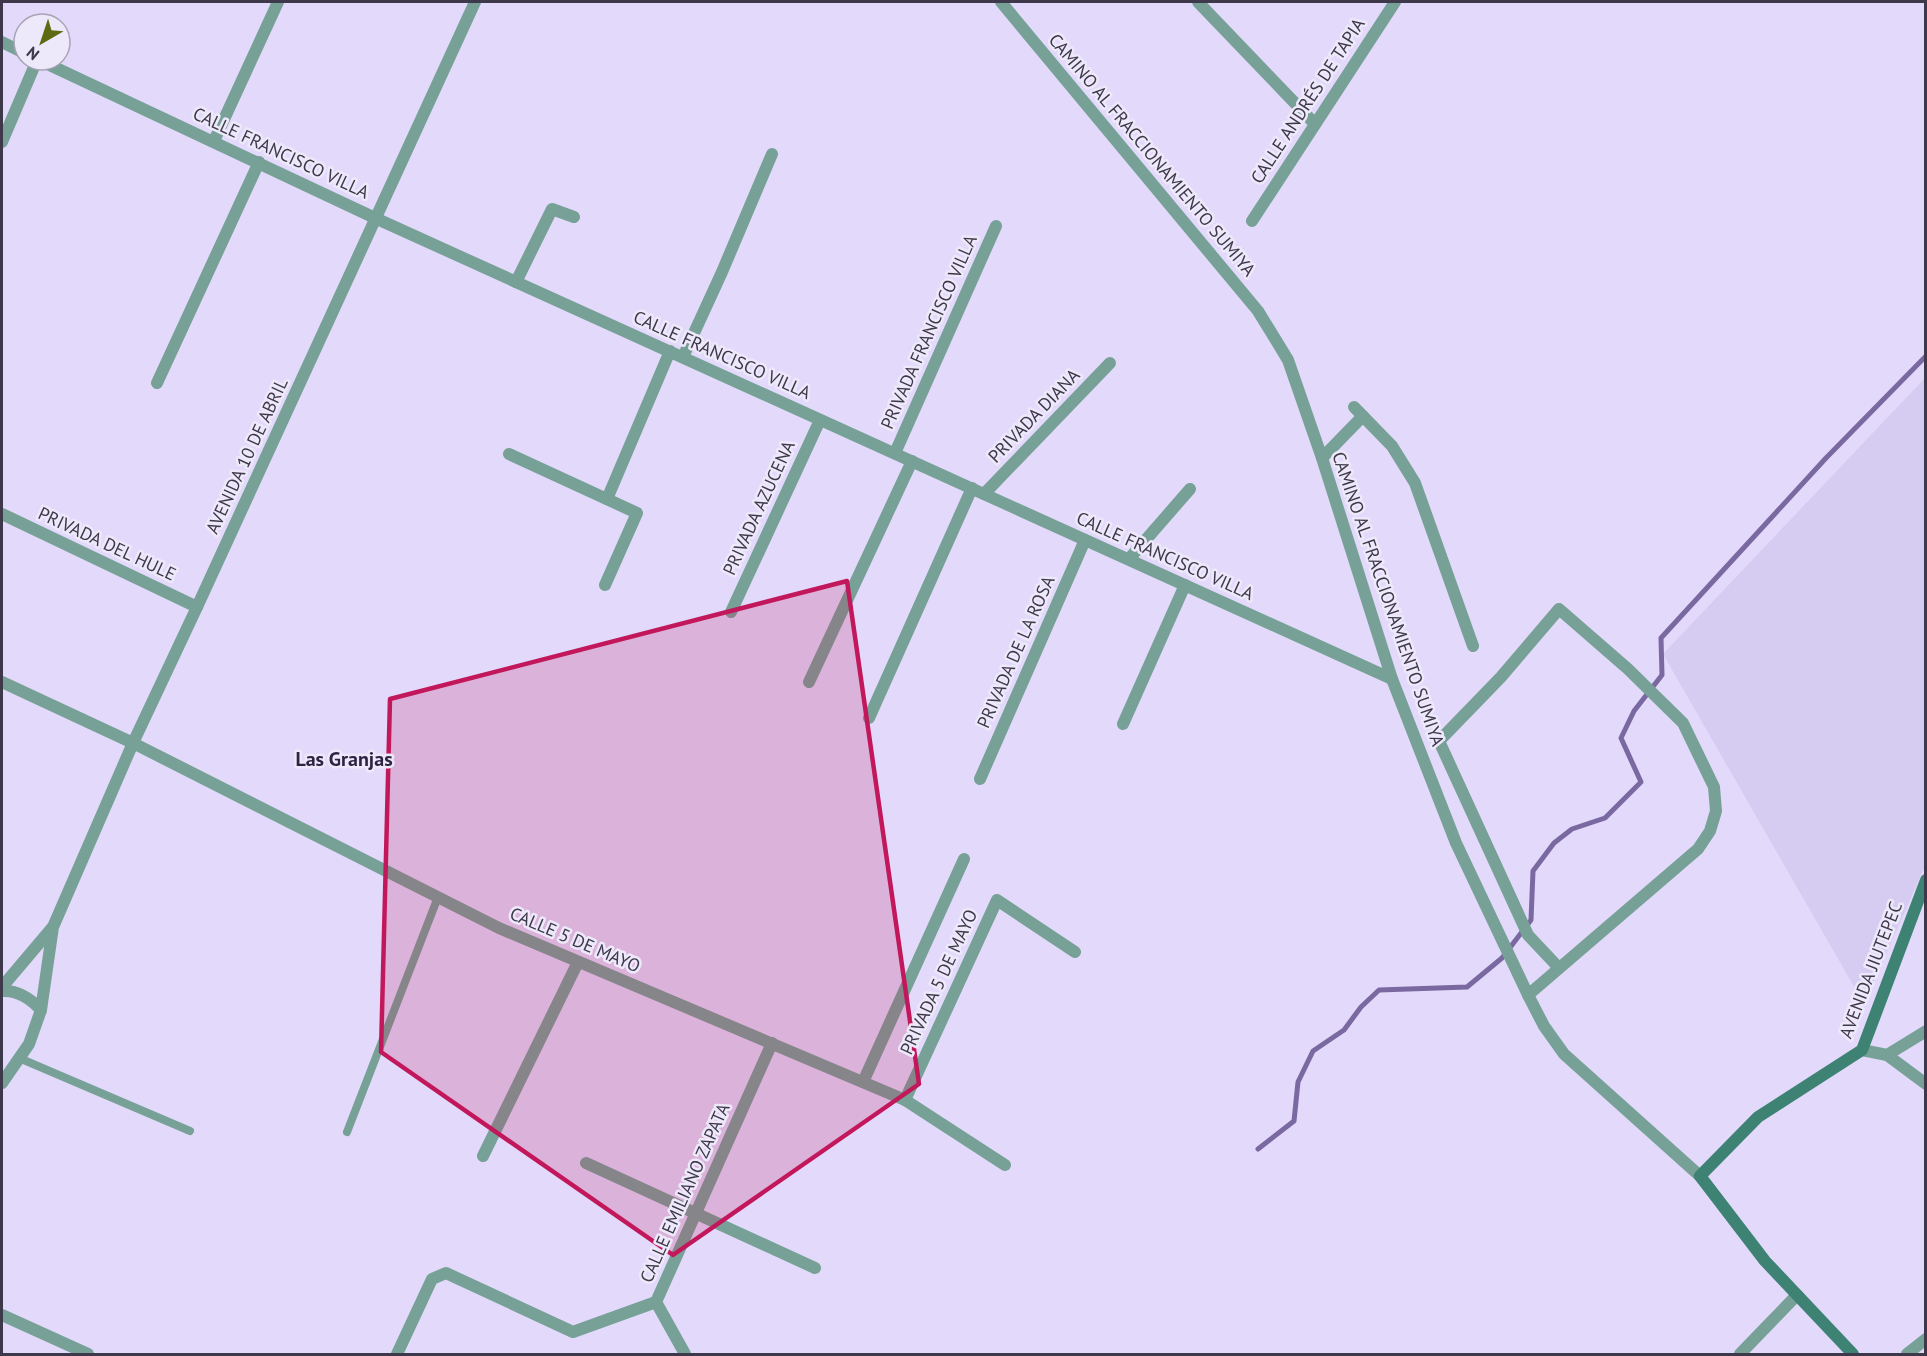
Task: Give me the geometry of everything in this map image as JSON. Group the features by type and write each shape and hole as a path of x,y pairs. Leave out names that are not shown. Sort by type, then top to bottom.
{"main road":[{"name":"AVENIDA JIUTEPEC","path":"1700,1176 1758,1117 1862,1050 1926,880"},
{"name":"CAMINO AL FRACCIONAMIENTO SUMIYA","path":"1700,1176 1764,1261 1853,1354"}],"street":[{"path":"214,141 278,2"},
{"name":"AVENIDA 10 DE ABRIL","path":"2,1083 6,1071 20,1058 29,1044 41,1010 53,927 133,743 476,2"},
{"name":"CAMINO AL FRACCIONAMIENTO SUMIYA","path":"1001,2 1258,311 1288,360 1322,458 1392,679 1456,843 1528,995 1544,1026 1564,1054 1700,1176"},
{"path":"1198,2 1315,124"},
{"name":"CALLE ANDRÉS DE TAPIA","path":"1252,221 1395,2"},
{"path":"2,142 33,72"},
{"name":"CALLE FRANCISCO VILLA","path":"64,72 375,218 1392,679"},
{"path":"683,357 772,154"},
{"path":"158,383 259,162"},
{"path":"516,282 552,208 574,217"},
{"name":"PRIVADA FRANCISCO VILLA","path":"895,453 996,226"},
{"path":"607,499 670,351"},
{"name":"PRIVADA DIANA","path":"984,494 1110,363"},
{"path":"1322,458 1359,412 1392,446 1414,483 1473,646"},
{"name":"PRIVADA AZUCENA","path":"731,612 820,420"},
{"path":"509,454 637,513 604,585"},
{"path":"809,682 912,461"},
{"path":"869,718 972,488"},
{"path":"1129,559 1190,489"},
{"name":"PRIVADA DEL HULE","path":"2,514 197,607"},
{"name":"PRIVADA DE LA ROSA","path":"980,779 1085,540"},
{"path":"1123,724 1185,585"},
{"path":"1528,995 1698,849 1710,831 1716,811 1714,787 1683,723 1628,669 1559,609 1501,677 1439,741 1528,935 1559,968"},
{"path":"2,682 133,743"},
{"name":"CALLE 5 DE MAYO","path":"133,743 499,927 905,1100 1005,1165"},
{"name":"PRIVADA 5 DE MAYO","path":"863,1082 964,859"},
{"name":"PRIVADA 5 DE MAYO","path":"905,1100 997,900 1075,952"},
{"name":"AVENIDA 10 DE ABRIL","path":"2,989 53,927"},
{"path":"483,1156 578,962"},
{"path":"2,989 22,995 41,1010"},
{"path":"1887,1055 1926,1031"},
{"name":"CALLE EMILIANO ZAPATA","path":"685,1354 656,1302 772,1043"},
{"path":"1862,1050 1887,1055 1926,1084"},
{"path":"586,1163 815,1268"},
{"path":"397,1354 432,1280 446,1273 573,1332 656,1302"},
{"path":"1740,1354 1797,1295"},
{"path":"2,1315 84,1354"},
{"path":"1907,1354 1926,1339"}],"lane":[{"path":"347,1132 438,897"},
{"path":"20,1058 190,1131"}],"highlighted area":[{"path":"847,581 919,1084 673,1255 381,1052 390,699"}],"shaded area":[{"path":"1925,378 1925,866 1864,1004 1663,654"}],"waterway":[{"path":"1258,1149 1294,1121 1298,1082 1313,1051 1344,1030 1361,1007 1379,990 1467,987 1502,958 1531,920 1533,871 1554,843 1572,829 1605,818 1641,782 1621,738 1634,711 1662,675 1661,638 1826,458 1926,356"}],"district":[{"name":"Las Granjas","path":"344,759"}]}
